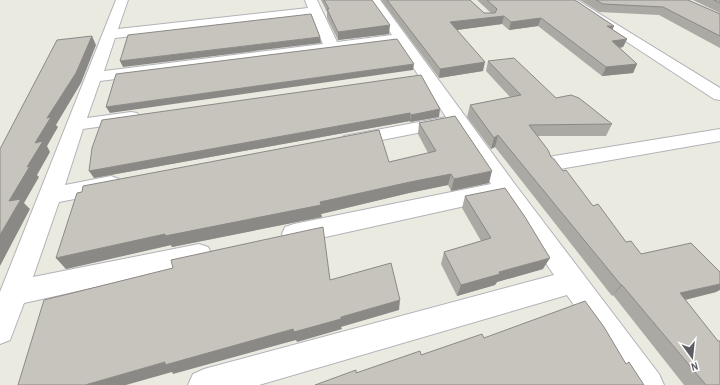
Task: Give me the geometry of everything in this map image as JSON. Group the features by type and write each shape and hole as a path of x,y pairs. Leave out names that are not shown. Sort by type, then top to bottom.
{"street":[{"path":"0,330 122,0"},
{"path":"374,0 401,38 419,76 458,120 648,385"},
{"path":"569,0 720,95"},
{"path":"110,34 313,6 332,47"},
{"path":"94,77 401,38"},
{"path":"76,125 146,115"},
{"path":"333,143 458,120"},
{"path":"554,164 720,135"},
{"path":"51,195 129,180"},
{"path":"271,238 506,189"},
{"path":"13,293 217,250"},
{"path":"204,385 573,282"}],"building":[{"path":"324,0 372,0 390,25 338,32"},
{"path":"387,0 470,0 484,13 495,13 497,9 487,0 575,0 614,26 607,26 627,39 612,41 637,64 606,67 541,18 511,22 504,16 450,22 485,62 440,69"},
{"path":"596,0 688,0 720,14 720,36 663,7 603,4"},
{"path":"311,14 320,37 120,61 128,35"},
{"path":"92,36 76,73 47,118 51,117 35,143 43,141 9,201 21,199 0,235 0,149 57,40"},
{"path":"397,39 414,64 106,107 116,74"},
{"path":"514,58 556,98 571,95 579,98 612,124 529,125 548,150 551,157 563,171 566,170 593,206 598,204 626,242 631,241 641,254 691,243 720,272 720,284 680,293 718,341 720,341 720,385 706,385 621,285 498,135 494,138 470,105 521,95 488,61"},
{"path":"421,75 440,109 411,115 410,113 89,171 92,148 102,120"},
{"path":"455,116 492,171 454,179 451,174 410,182 320,202 321,205 165,236 165,234 56,258 77,193 82,192 83,186 379,130 389,162 436,151 419,123"},
{"path":"505,188 550,258 499,272 500,274 461,285 444,252 491,238 465,196"},
{"path":"323,227 330,280 391,263 400,300 294,332 293,329 165,365 165,362 85,385 18,385 44,300 173,268 171,260"},
{"path":"585,301 604,327 626,364 629,362 644,385 315,385 356,370 356,373 420,351 421,355 482,334 484,338"}]}
